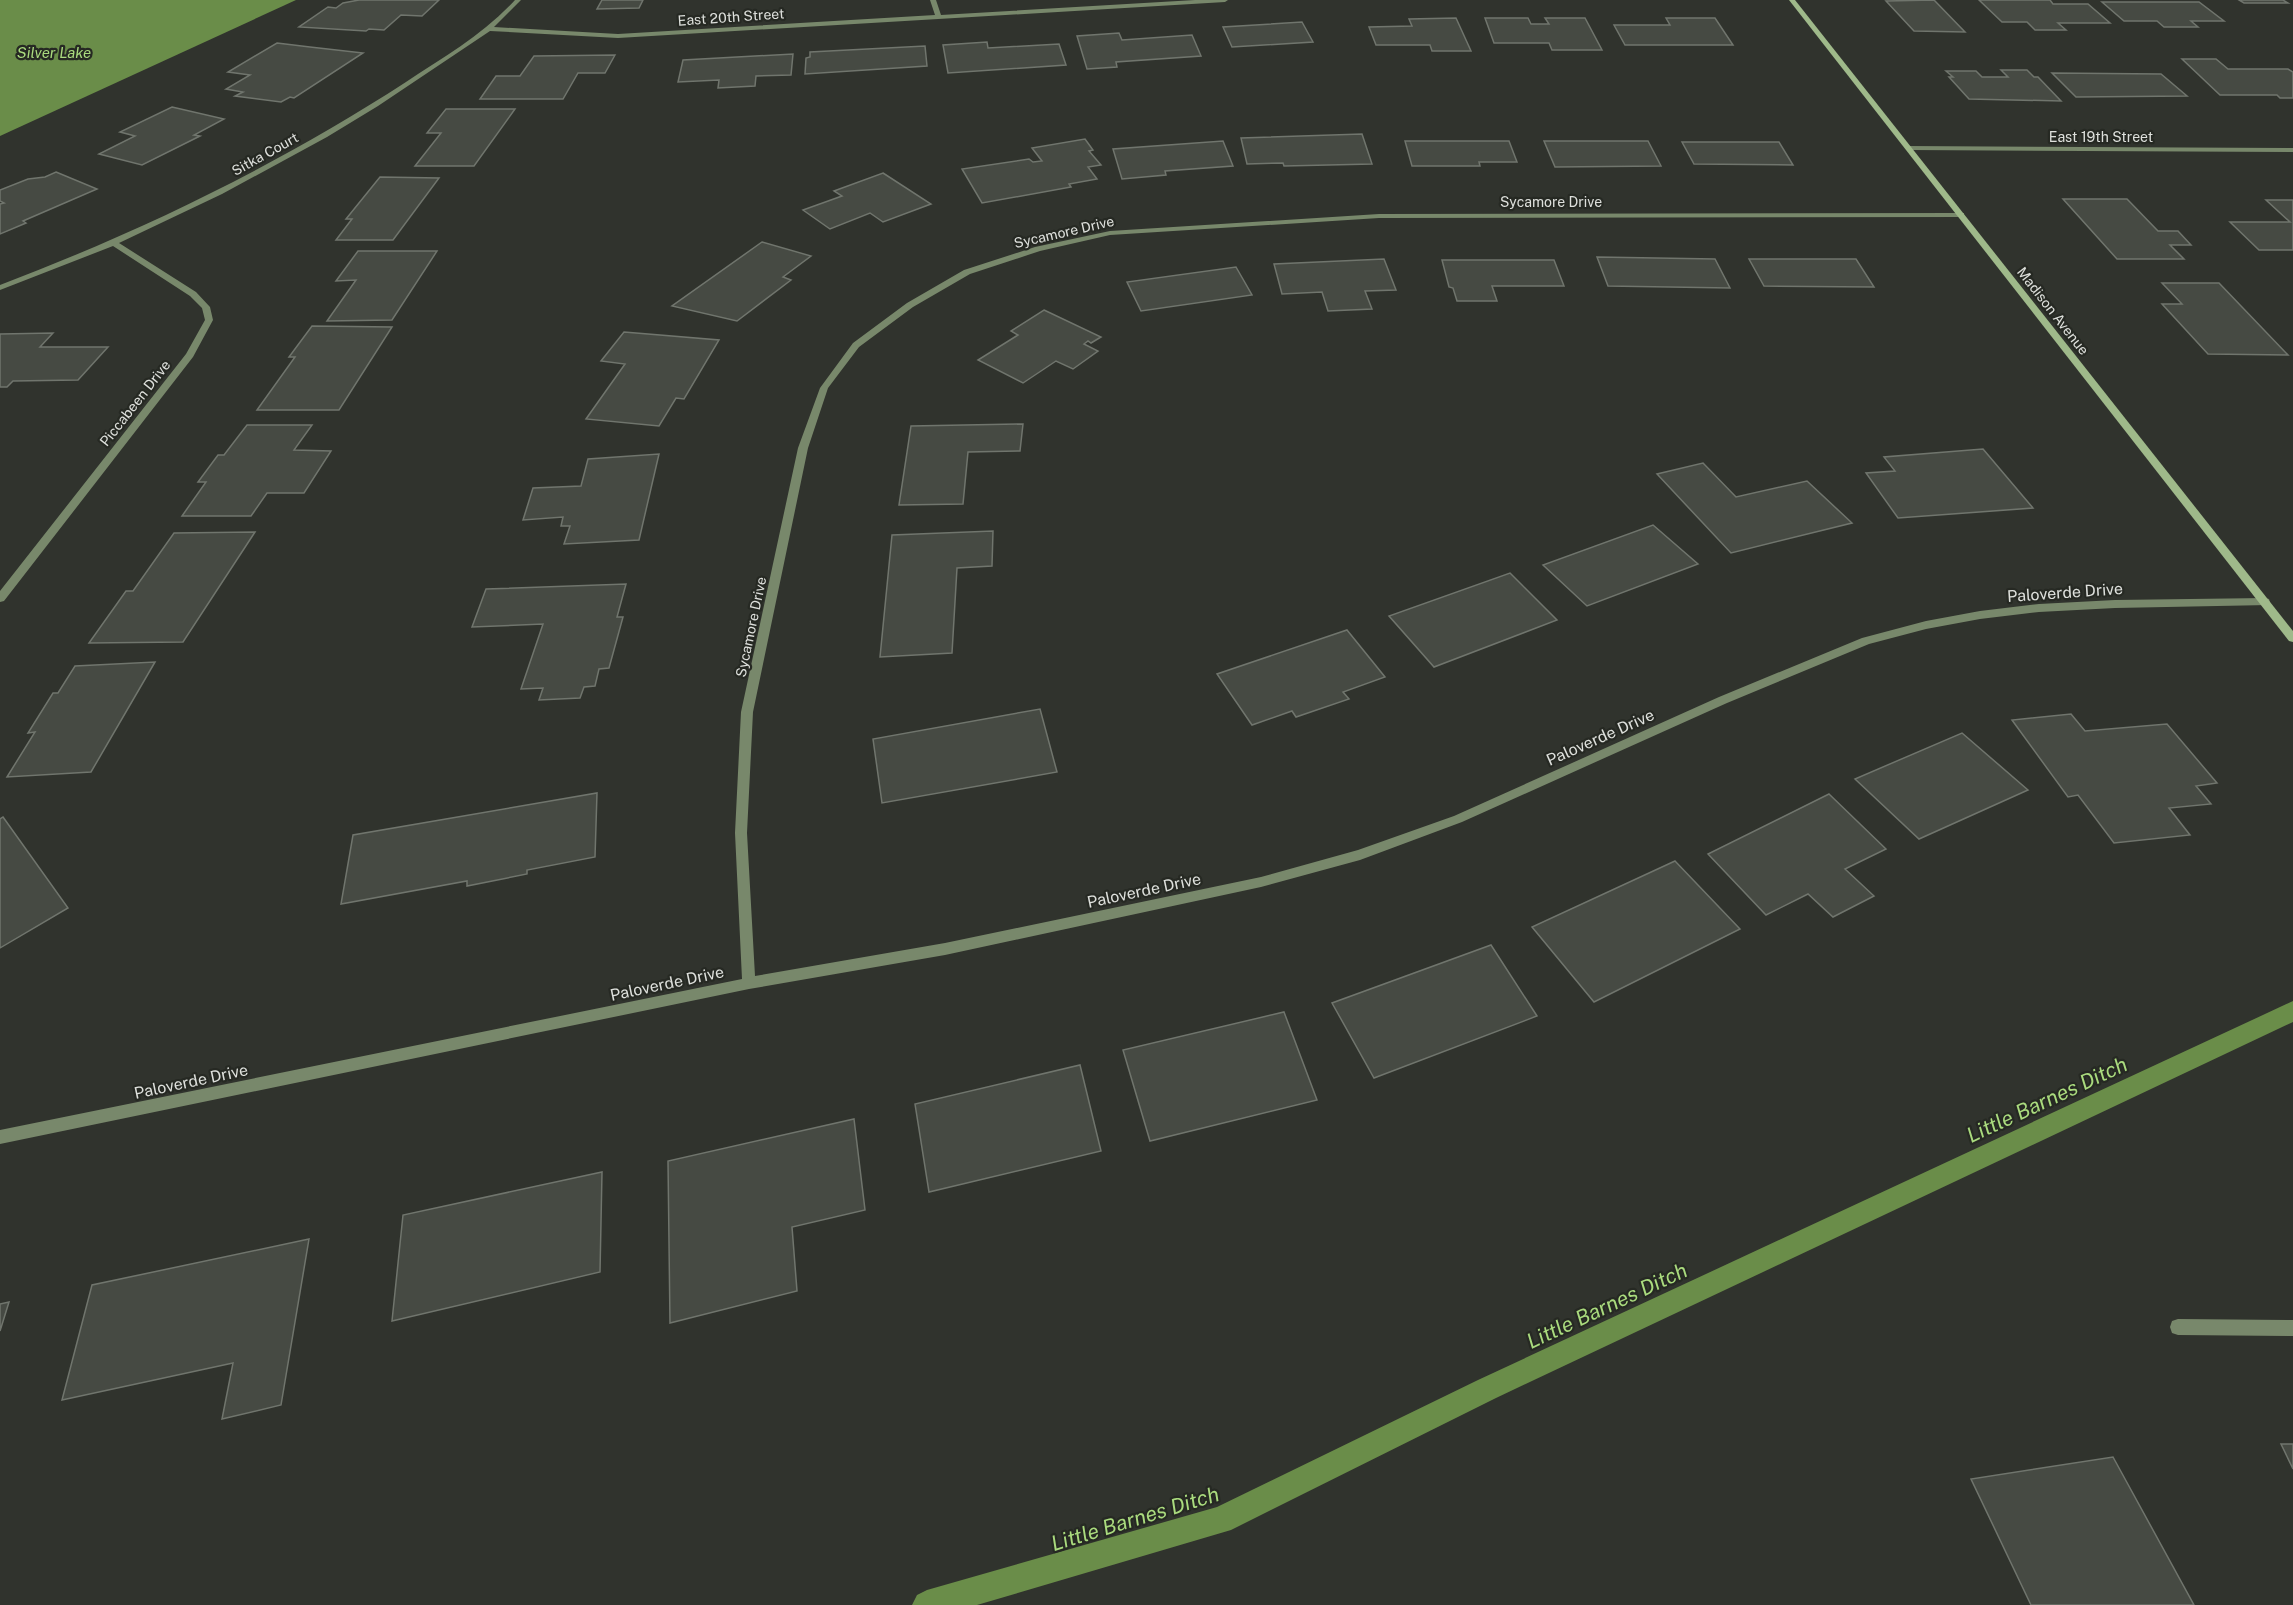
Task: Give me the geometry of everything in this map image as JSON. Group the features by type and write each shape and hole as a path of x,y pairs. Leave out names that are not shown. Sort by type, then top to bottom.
{"main road":[{"name":"Madison Avenue","path":"1792,0 2293,638"}],"street":[{"name":"Sitka Court","path":"0,288 114,243 270,167 374,107 491,29 519,0"},
{"path":"933,0 938,16"},
{"name":"East 20th Street","path":"491,29 618,36 1225,0"},
{"name":"East 19th Street","path":"1909,148 2293,150"},
{"name":"Sycamore Drive","path":"750,983 741,833 747,712 803,448 825,388 856,345 910,305 967,272 1017,255 1110,233 1132,231 1379,216 1961,215"},
{"name":"Piccabeen Drive","path":"0,598 189,355 209,320 206,307 193,294 114,243"},
{"name":"Paloverde Drive","path":"0,1137 750,983 945,949 1261,882 1360,855 1458,819 1723,700 1866,641 1926,626 1980,615 2039,608 2265,602"},
{"path":"2178,1327 2293,1328"}],"water":[{"name":"Silver Lake","path":"0,0 296,0 0,136"}],"building":[{"path":"359,0 439,0 422,16 401,15 384,30 299,27 328,7 336,8 343,3"},
{"path":"602,0 643,0 639,8 597,9"},
{"path":"1934,0 1965,32 1914,31 1886,1"},
{"path":"1979,0 2050,0 2053,4 2088,4 2110,23 2058,23 2066,30 2035,30 2027,22 2002,22"},
{"path":"2239,0 2283,0 2288,3 2244,3"},
{"path":"2102,2 2199,2 2224,21 2191,21 2198,27 2164,27 2157,21 2124,21"},
{"path":"1456,18 1471,51 1432,51 1430,45 1376,45 1369,27 1412,26 1409,19"},
{"path":"1485,18 1528,18 1531,24 1549,24 1545,18 1585,18 1602,50 1552,50 1549,43 1494,43"},
{"path":"1666,18 1715,18 1733,45 1625,45 1614,25 1670,25"},
{"path":"1302,22 1313,42 1232,47 1223,27"},
{"path":"1119,33 1122,40 1192,35 1201,56 1116,62 1117,67 1087,69 1077,36"},
{"path":"987,42 988,48 1059,44 1066,65 948,73 943,45"},
{"path":"277,43 363,53 294,98 290,97 281,102 235,96 243,92 226,89 250,75 228,72"},
{"path":"925,46 927,66 805,74 806,58 810,57 810,52"},
{"path":"793,54 791,75 756,76 755,86 718,88 719,80 678,82 683,60"},
{"path":"615,55 605,73 578,73 563,99 480,99 496,76 520,76 534,56"},
{"path":"2182,59 2216,59 2228,69 2288,69 2293,72 2293,98 2280,98 2277,95 2220,95"},
{"path":"2001,70 2027,70 2034,77 2038,77 2061,101 1969,99 1946,71 1976,71 1982,77 2008,77"},
{"path":"2052,73 2161,74 2187,96 2076,97"},
{"path":"172,107 224,119 194,135 200,136 142,165 99,154 135,136 120,132"},
{"path":"446,109 515,109 474,166 415,166 441,133 427,133"},
{"path":"1362,134 1372,164 1284,166 1283,163 1247,164 1241,138"},
{"path":"1085,139 1093,150 1089,151 1101,165 1088,167 1097,179 1069,184 1071,187 982,203 962,169 1029,159 1033,162 1042,161 1032,148"},
{"path":"1223,141 1233,166 1165,171 1166,175 1122,179 1113,149"},
{"path":"1405,141 1509,141 1517,162 1479,162 1480,166 1412,166"},
{"path":"1544,141 1648,141 1661,166 1555,167"},
{"path":"1682,142 1779,142 1793,165 1694,164"},
{"path":"56,172 97,189 23,221 26,223 0,234 0,204 4,203 0,201 0,190 28,179 45,177"},
{"path":"883,173 931,204 883,222 870,213 830,229 803,210 842,196 834,191"},
{"path":"380,177 439,178 393,240 336,240 352,219 346,219"},
{"path":"2063,199 2127,199 2158,231 2178,231 2191,245 2170,245 2184,259 2117,259"},
{"path":"2266,200 2293,200 2293,250 2259,250 2230,222 2290,222"},
{"path":"762,242 811,256 783,277 791,280 737,321 672,306"},
{"path":"358,251 437,251 392,320 327,321 356,280 336,281"},
{"path":"1597,257 1715,259 1730,288 1608,286"},
{"path":"1384,259 1396,290 1365,291 1372,309 1328,311 1322,292 1282,294 1274,264"},
{"path":"1749,259 1856,259 1874,287 1764,286"},
{"path":"1442,260 1554,260 1564,286 1492,286 1497,301 1457,301 1453,288 1449,287"},
{"path":"1236,267 1252,295 1141,311 1127,282"},
{"path":"2162,283 2219,283 2288,355 2208,354 2162,304 2182,304"},
{"path":"1044,310 1101,337 1084,344 1098,351 1073,369 1056,361 1023,383 978,360 1018,335 1011,331"},
{"path":"312,326 392,327 339,410 257,410 295,357 289,357"},
{"path":"624,332 719,340 684,399 676,398 659,426 586,419 625,364 601,361"},
{"path":"53,333 40,347 108,347 78,380 13,381 7,387 0,387 0,334"},
{"path":"1023,424 1020,451 968,452 963,504 899,505 911,426"},
{"path":"247,425 312,425 294,450 331,451 304,493 267,493 251,516 182,516 206,482 198,482 218,455 224,455"},
{"path":"1983,449 2033,508 1898,518 1866,473 1895,471 1884,457"},
{"path":"659,454 639,540 564,544 570,526 561,526 563,517 523,520 533,488 581,486 588,459"},
{"path":"1703,463 1736,497 1807,481 1852,523 1731,553 1657,474"},
{"path":"1653,525 1698,564 1587,606 1543,565"},
{"path":"993,531 992,566 957,568 952,653 880,657 892,535"},
{"path":"255,532 183,642 89,643 126,591 133,591 174,533"},
{"path":"1510,573 1557,620 1434,667 1389,616"},
{"path":"626,584 617,617 623,617 609,668 599,669 595,686 584,687 580,698 539,700 543,688 521,689 543,624 472,627 486,589"},
{"path":"1347,630 1385,677 1343,692 1349,699 1296,717 1292,711 1252,725 1217,674"},
{"path":"155,662 91,772 7,777 35,732 28,733 53,693 58,693 75,666"},
{"path":"1040,709 1057,772 882,803 873,739"},
{"path":"2071,714 2085,731 2167,724 2217,783 2196,786 2211,804 2169,808 2190,835 2114,843 2078,795 2068,797 2012,720"},
{"path":"1962,733 2028,790 1919,839 1855,779"},
{"path":"597,793 595,857 527,870 527,874 467,886 467,881 341,904 353,835"},
{"path":"1829,794 1886,849 1845,869 1874,896 1833,917 1808,894 1766,915 1708,854"},
{"path":"3,817 68,908 0,948 0,819"},
{"path":"1675,861 1740,929 1594,1002 1532,927"},
{"path":"1491,945 1537,1016 1374,1078 1332,1003"},
{"path":"1284,1012 1317,1100 1150,1141 1123,1050"},
{"path":"1080,1065 1101,1151 929,1192 915,1104"},
{"path":"854,1119 865,1210 792,1227 797,1291 670,1323 668,1161"},
{"path":"602,1172 600,1272 392,1321 403,1215"},
{"path":"309,1239 281,1405 222,1419 233,1363 62,1400 92,1285"},
{"path":"9,1302 0,1331 0,1304"},
{"path":"2281,1444 2293,1444 2293,1469"},
{"path":"2113,1457 2194,1605 2031,1605 1971,1479"}],"waterway":[{"name":"Little Barnes Ditch","path":"927,1605 1221,1520 1487,1389 2293,1011"}]}
